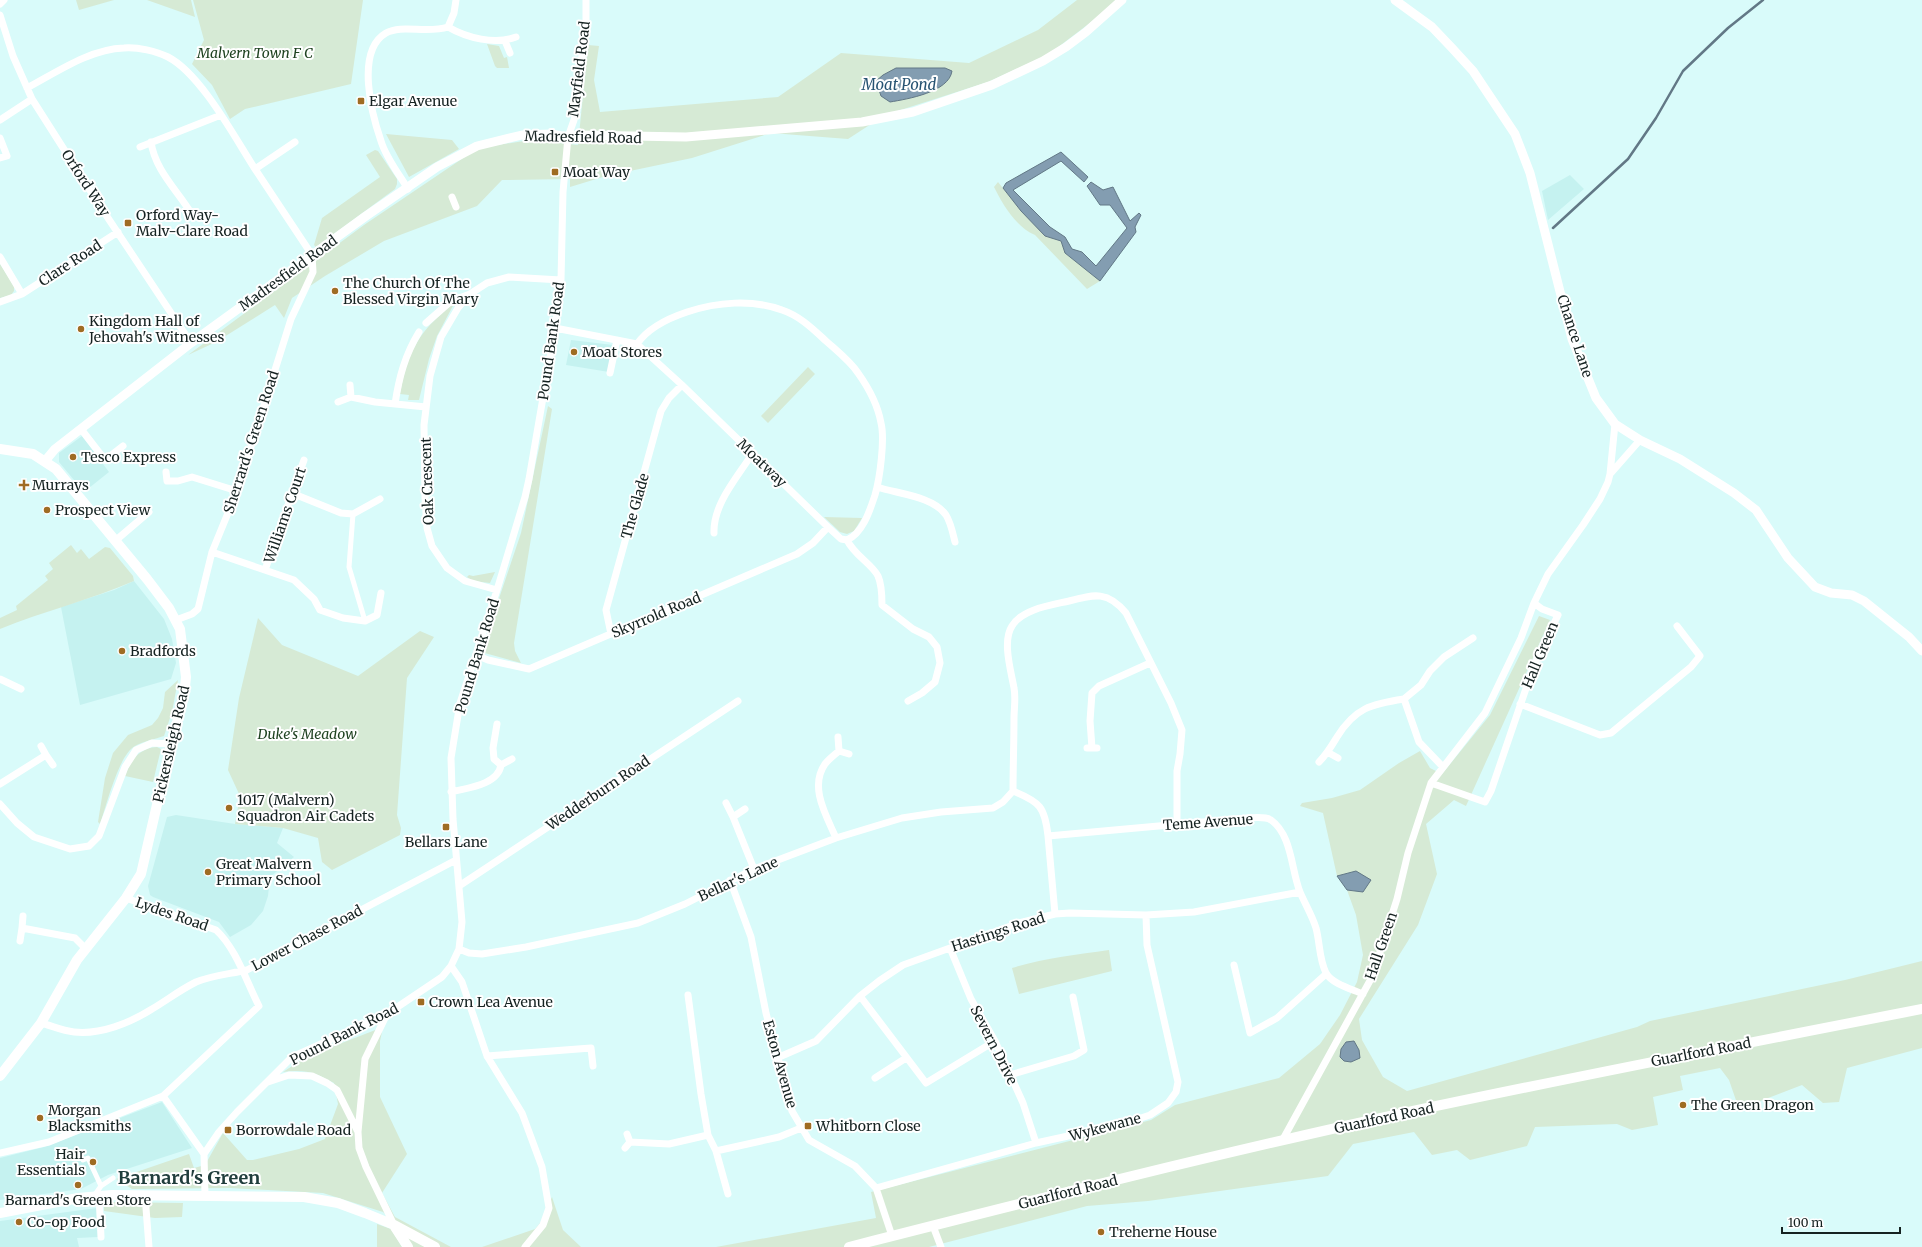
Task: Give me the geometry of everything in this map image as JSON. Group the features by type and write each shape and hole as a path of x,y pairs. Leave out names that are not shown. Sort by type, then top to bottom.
{"main road":[{"name":"Pickersleigh Road","path":"0,449 33,454 45,461 64,478 156,590 176,620 182,639 186,677 184,696 171,744 141,874 126,898 77,960 41,1023 0,1076"},
{"name":"Guarlford Road","path":"850,1247 1138,1174 1414,1111 1615,1069 1922,1009"},
{"path":"0,1213 12,1212 98,1192 145,1195 304,1197 338,1203 394,1226 435,1247"},
{"path":"0,1208 25,1208"},
{"path":"394,1226 408,1247"}],"street":[{"path":"0,4 4,0"},
{"path":"448,27 454,13 456,0"},
{"name":"Mayfield Road","path":"568,137 574,120 576,106 586,21 586,0"},
{"name":"Madresfield Road","path":"45,461 55,449 191,343 437,167 477,146 522,135 551,134 568,137 577,135 686,137 862,122 913,112 992,85 1043,61 1081,36 1122,0"},
{"name":"Chance Lane","path":"1394,0 1432,27 1457,54 1491,97 1515,134 1530,173 1575,346 1596,398 1615,424 1640,440 1680,459 1734,493 1756,510 1788,558 1814,586 1821,590 1852,595 1864,601 1909,637 1922,651"},
{"name":"Orford Way","path":"0,15 13,56 32,99 191,343"},
{"path":"408,189 381,142 371,113 369,91 370,57 375,44 385,34 398,28 419,31 439,30 448,27 467,36 505,41 516,37"},
{"path":"505,41 510,54"},
{"path":"27,88 87,57 103,51 124,48 140,49 169,58 180,66 200,86 221,115 312,255"},
{"path":"0,120 32,99"},
{"path":"140,147 221,115"},
{"name":"Pound Bank Road","path":"204,1154 219,1132 292,1057 387,1014 442,977 451,966 458,949 462,922 451,792 452,758 460,703 497,590 525,497 555,328 560,280 563,192 568,137"},
{"path":"0,138 7,156 0,158"},
{"path":"151,142 152,152 159,169 167,177 191,213"},
{"path":"255,169 295,142"},
{"path":"452,197 456,207"},
{"name":"Clare Road","path":"0,302 22,294 118,232"},
{"name":"Sherrard's Green Road","path":"176,620 192,614 198,608 212,552 237,491 291,319 313,272 312,255"},
{"path":"0,257 22,294"},
{"name":"Oak Crescent","path":"426,323 451,301 470,294 487,283 509,277 560,280"},
{"name":"Oak Crescent","path":"470,294 458,308 441,337 430,376 426,407 425,498 428,528 432,546 447,568 465,581 497,590"},
{"path":"555,328 637,344 642,337 661,323 677,315 722,304 756,303 783,310 804,321 853,367 870,392 881,423 881,459 877,487 870,510 858,532 852,538 847,540"},
{"path":"395,404 405,358 419,332"},
{"path":"610,373 617,340"},
{"name":"Moatway","path":"637,344 682,385 828,527 842,539 847,540 858,556 878,576 882,590 882,605 913,629 929,637 937,647 940,663 935,682 922,693 908,701"},
{"path":"350,385 351,397"},
{"name":"The Glade","path":"611,634 606,610 661,411 669,398 682,385"},
{"path":"338,402 351,397 375,402 426,407"},
{"name":"Hall Green","path":"1282,1141 1372,978 1399,892 1408,853 1431,783 1485,713 1522,638 1534,603 1548,574 1600,499 1610,474 1615,424"},
{"path":"81,429 105,460 123,446"},
{"name":"Hall Green","path":"1610,474 1640,440"},
{"path":"714,533 713,521 718,507 752,454"},
{"name":"Williams Court","path":"265,570 294,494 304,460"},
{"path":"166,472 167,481 178,481 192,477 237,491"},
{"path":"877,487 895,493 924,499 935,505 946,515 955,542"},
{"path":"294,494 341,513 353,514 380,499"},
{"path":"115,541 149,512"},
{"path":"353,514 349,567 365,621"},
{"name":"Skyrrold Road","path":"476,655 488,660 529,670 797,554 813,543 828,527"},
{"path":"212,552 294,580 314,599 320,610 343,618 365,621 377,614 381,593"},
{"path":"1055,914 1046,818 1043,809 1025,796 1013,791 1015,690 1007,642 1012,625 1018,619 1026,614 1093,595 1104,596 1117,602 1126,612 1171,703 1182,730 1177,771 1177,824"},
{"name":"Hall Green","path":"1431,783 1485,802 1491,790 1534,666 1558,615 1542,609 1534,603"},
{"path":"1520,704 1600,735 1611,733 1691,668 1700,656 1677,626"},
{"path":"1319,762 1329,753 1345,724 1355,714 1376,703 1404,699 1421,685 1430,671 1444,657 1472,638"},
{"path":"1092,748 1090,720 1092,694 1099,686 1150,663"},
{"path":"0,679 21,689"},
{"path":"1404,699 1420,742 1443,767"},
{"name":"Wedderburn Road","path":"459,886 738,701"},
{"path":"497,724 493,748 494,759 501,765"},
{"path":"838,738 839,751"},
{"path":"0,804 17,823 34,837 70,849 89,846 99,836 125,767 136,750 152,743 171,744"},
{"path":"40,746 53,765"},
{"path":"839,751 849,754"},
{"path":"836,838 819,798 819,778 825,764 839,751"},
{"path":"1329,753 1338,758"},
{"path":"0,784 46,755"},
{"path":"451,792 479,785 490,780 495,777 500,770 501,765 512,759"},
{"name":"Bellar's Lane","path":"458,949 470,953 482,954 526,947 638,923 685,904 754,869 836,838 902,818 941,812 993,808 1003,802 1013,791"},
{"path":"726,803 754,869"},
{"path":"733,817 744,809"},
{"name":"Teme Avenue","path":"1048,836 1247,818 1269,818 1280,828 1287,841 1300,892 1310,911 1316,929 1326,974"},
{"name":"Lower Chase Road","path":"41,1023 74,1032 112,1028 134,1019 182,989 198,982 216,976 243,971 456,860"},
{"name":"Eston Avenue","path":"730,880 751,937 766,1013 792,1111 809,1140 855,1166 876,1188 892,1236"},
{"name":"Hastings Road","path":"777,1058 816,1041 860,996 903,965 1019,922 1055,914 1086,913 1146,915 1194,912 1300,892"},
{"name":"Lydes Road","path":"126,898 216,930 224,939 243,971 259,1006 163,1096"},
{"name":"Wykewane","path":"876,1188 1036,1143 1123,1124 1150,1115 1168,1103 1176,1092 1178,1082 1147,945 1146,915"},
{"path":"20,941 23,916"},
{"path":"22,928 75,938 86,949"},
{"name":"Severn Drive","path":"950,948 971,998 995,1041 1023,1103 1036,1143"},
{"path":"1234,965 1250,1033 1277,1018 1326,974 1340,984 1363,994"},
{"path":"451,966 462,982 487,1056 522,1113 542,1167 546,1183 549,1208 543,1225 525,1247"},
{"path":"688,995 700,1094 708,1135 716,1151 728,1194"},
{"path":"860,996 926,1083 995,1041"},
{"path":"1010,1075 1074,1056 1084,1050 1073,997"},
{"path":"387,1014 365,1059 358,1132 359,1148 366,1167 388,1210 394,1226"},
{"path":"487,1056 591,1048 593,1066"},
{"path":"875,1078 906,1058"},
{"path":"265,1084 289,1075 312,1076 327,1083 337,1090 358,1132"},
{"path":"0,1153 49,1142 163,1096 204,1154 205,1195"},
{"path":"716,1151 779,1137 801,1128"},
{"path":"627,1134 628,1145 669,1144 708,1135"},
{"path":"83,1160 88,1158 98,1192 101,1237"},
{"path":"98,1192 114,1178"},
{"path":"145,1195 149,1247"},
{"path":"933,1226 941,1247"}],"shaded area":[{"path":"1570,175 1584,189 1548,220 1542,191"},
{"path":"571,340 613,345 609,372 566,365"},
{"path":"82,436 109,472 84,492 59,462 59,453"},
{"name":"Bradfords","path":"134,581 164,619 172,639 176,663 171,679 80,705 61,607 114,590"},
{"name":"Great Malvern Primary School","path":"176,815 235,824 283,828 277,843 294,857 270,877 268,896 263,911 251,925 230,937 219,922 150,895 148,886 167,817"},
{"path":"162,1102 192,1148 108,1175 81,1189 0,1200 0,1158 44,1147"},
{"path":"97,1208 98,1237 77,1238 79,1247 0,1247 0,1221"}],"green space":[{"path":"76,0 114,0 79,10"},
{"path":"147,0 191,0 195,17"},
{"name":"Malvern Town F C","path":"193,0 363,0 351,84 245,109 230,119 212,85 192,64 204,40"},
{"path":"1077,0 1117,0 1103,13 1049,54 988,82 885,115 848,139 771,133 692,158 606,176 570,187 570,179 502,180 477,206 384,241 325,276 292,298 284,318 275,305 216,342 188,355 364,225 478,148 530,140 578,145 588,45 599,46 594,80 600,112 778,97 841,53 969,63 1038,30"},
{"path":"487,44 499,46 504,58 507,57 509,68 497,68 495,66"},
{"path":"386,134 452,140 459,149 409,177"},
{"path":"375,150 378,151 397,179 395,189 316,247 314,245 322,218 380,177 366,155"},
{"path":"998,182 1021,211 1045,236 1061,241 1065,253 1100,281 1087,289 1035,235 1022,227 1006,208 994,187"},
{"path":"0,264 14,286 14,291 11,295 0,298"},
{"path":"455,302 437,336 429,359 419,400 408,400 409,395 400,394 411,353 417,342 432,322"},
{"path":"808,367 815,374 768,423 761,416"},
{"path":"548,406 552,409 514,643 515,651 521,663 481,652 521,533"},
{"path":"824,517 862,518 854,531 847,534 840,532"},
{"path":"71,545 77,553 81,549 89,559 105,547 110,548 133,576 134,581 0,629 0,618 17,610 16,606 48,580 45,576 53,569 49,563"},
{"path":"495,572 490,583 473,581 467,577 469,575 473,576"},
{"path":"1539,616 1550,620 1466,806 1454,800 1426,824 1437,874 1418,925 1359,1019 1362,1040 1383,1077 1407,1091 1637,1027 1650,1021 1845,980 1922,961 1922,1048 1847,1068 1839,1102 1823,1103 1802,1085 1739,1109 1729,1080 1720,1068 1680,1076 1683,1090 1653,1097 1658,1125 1632,1130 1617,1124 1535,1127 1527,1146 1470,1160 1457,1150 1432,1155 1414,1132 1353,1144 1328,1176 1148,1201 1087,1206 929,1247 716,1247 876,1218 871,1192 1151,1120 1175,1105 1279,1078 1320,1044 1340,1015 1357,982 1363,955 1356,915 1347,890 1363,892 1356,871 1337,876 1323,813 1300,806 1302,803 1332,798 1360,790 1399,763 1420,751 1430,768 1442,774 1490,715"},
{"name":"Duke's Meadow","path":"258,618 282,645 358,676 420,631 434,637 407,678 397,815 401,828 400,835 332,870 322,862 318,838 283,828 235,824 240,796 228,770 239,698"},
{"path":"178,680 172,712 164,736 138,744 129,751 118,770 100,824 98,822 105,778 113,753 128,735 152,725 158,718 163,708 165,692"},
{"path":"157,747 161,749 153,782 125,776 136,756 145,750"},
{"path":"1109,950 1112,971 1019,994 1012,968 1048,959"},
{"path":"383,1027 380,1041 380,1097 407,1154 382,1193 395,1217 451,1247 413,1247 400,1227 383,1212 323,1193 230,1188 132,1189 116,1179 189,1154 194,1168 205,1165 223,1133 247,1160 253,1160 299,1149 325,1139 338,1104 334,1083 310,1072 283,1072 306,1057"},
{"path":"552,1197 563,1230 581,1247 482,1247 535,1229 541,1222"},
{"path":"104,1202 183,1203 182,1217 155,1218 104,1211"},
{"path":"377,1224 391,1229 402,1247 377,1247"}],"water":[{"name":"Moat Pond","path":"896,68 945,68 952,71 944,84 936,89 907,99 890,102 881,96 876,81 883,75"},
{"path":"1061,152 1088,177 1084,182 1061,161 1013,190 1050,227 1065,237 1072,249 1082,252 1096,266 1127,228 1110,205 1100,205 1087,186 1091,182 1103,190 1113,187 1130,221 1139,213 1141,215 1135,227 1136,232 1100,281 1065,253 1061,241 1045,236 1021,211 1003,188 1006,183"},
{"path":"1356,871 1371,880 1363,892 1347,890 1337,876"},
{"path":"1354,1041 1359,1050 1360,1058 1351,1062 1344,1061 1340,1057 1341,1049 1346,1042"}],"waterway":[{"path":"1553,228 1628,159 1656,118 1683,71 1728,28 1763,0"}],"place":[{"name":"Elgar Avenue","path":"361,101"},
{"name":"Moat Way","path":"555,172"},
{"name":"Orford Way- Malv-Clare Road","path":"128,223"},
{"name":"The Church Of The Blessed Virgin Mary","path":"335,291"},
{"name":"Kingdom Hall of Jehovah's Witnesses","path":"81,329"},
{"name":"Moat Stores","path":"574,352"},
{"name":"Tesco Express","path":"73,457"},
{"name":"Murrays","path":"24,485"},
{"name":"Prospect View","path":"47,510"},
{"name":"Bradfords","path":"122,651"},
{"name":"1017 (Malvern) Squadron Air Cadets","path":"229,808"},
{"name":"Bellars Lane","path":"446,827"},
{"name":"Great Malvern Primary School","path":"208,872"},
{"name":"Crown Lea Avenue","path":"421,1002"},
{"name":"The Green Dragon","path":"1683,1105"},
{"name":"Morgan Blacksmiths","path":"40,1118"},
{"name":"Whitborn Close","path":"808,1126"},
{"name":"Borrowdale Road","path":"228,1130"},
{"name":"Hair Essentials","path":"93,1162"},
{"name":"Barnard's Green Store","path":"78,1185"},
{"name":"Co-op Food","path":"19,1222"},
{"name":"Treherne House","path":"1101,1232"}],"district":[{"name":"Barnard's Green","path":"189,1177"}]}
